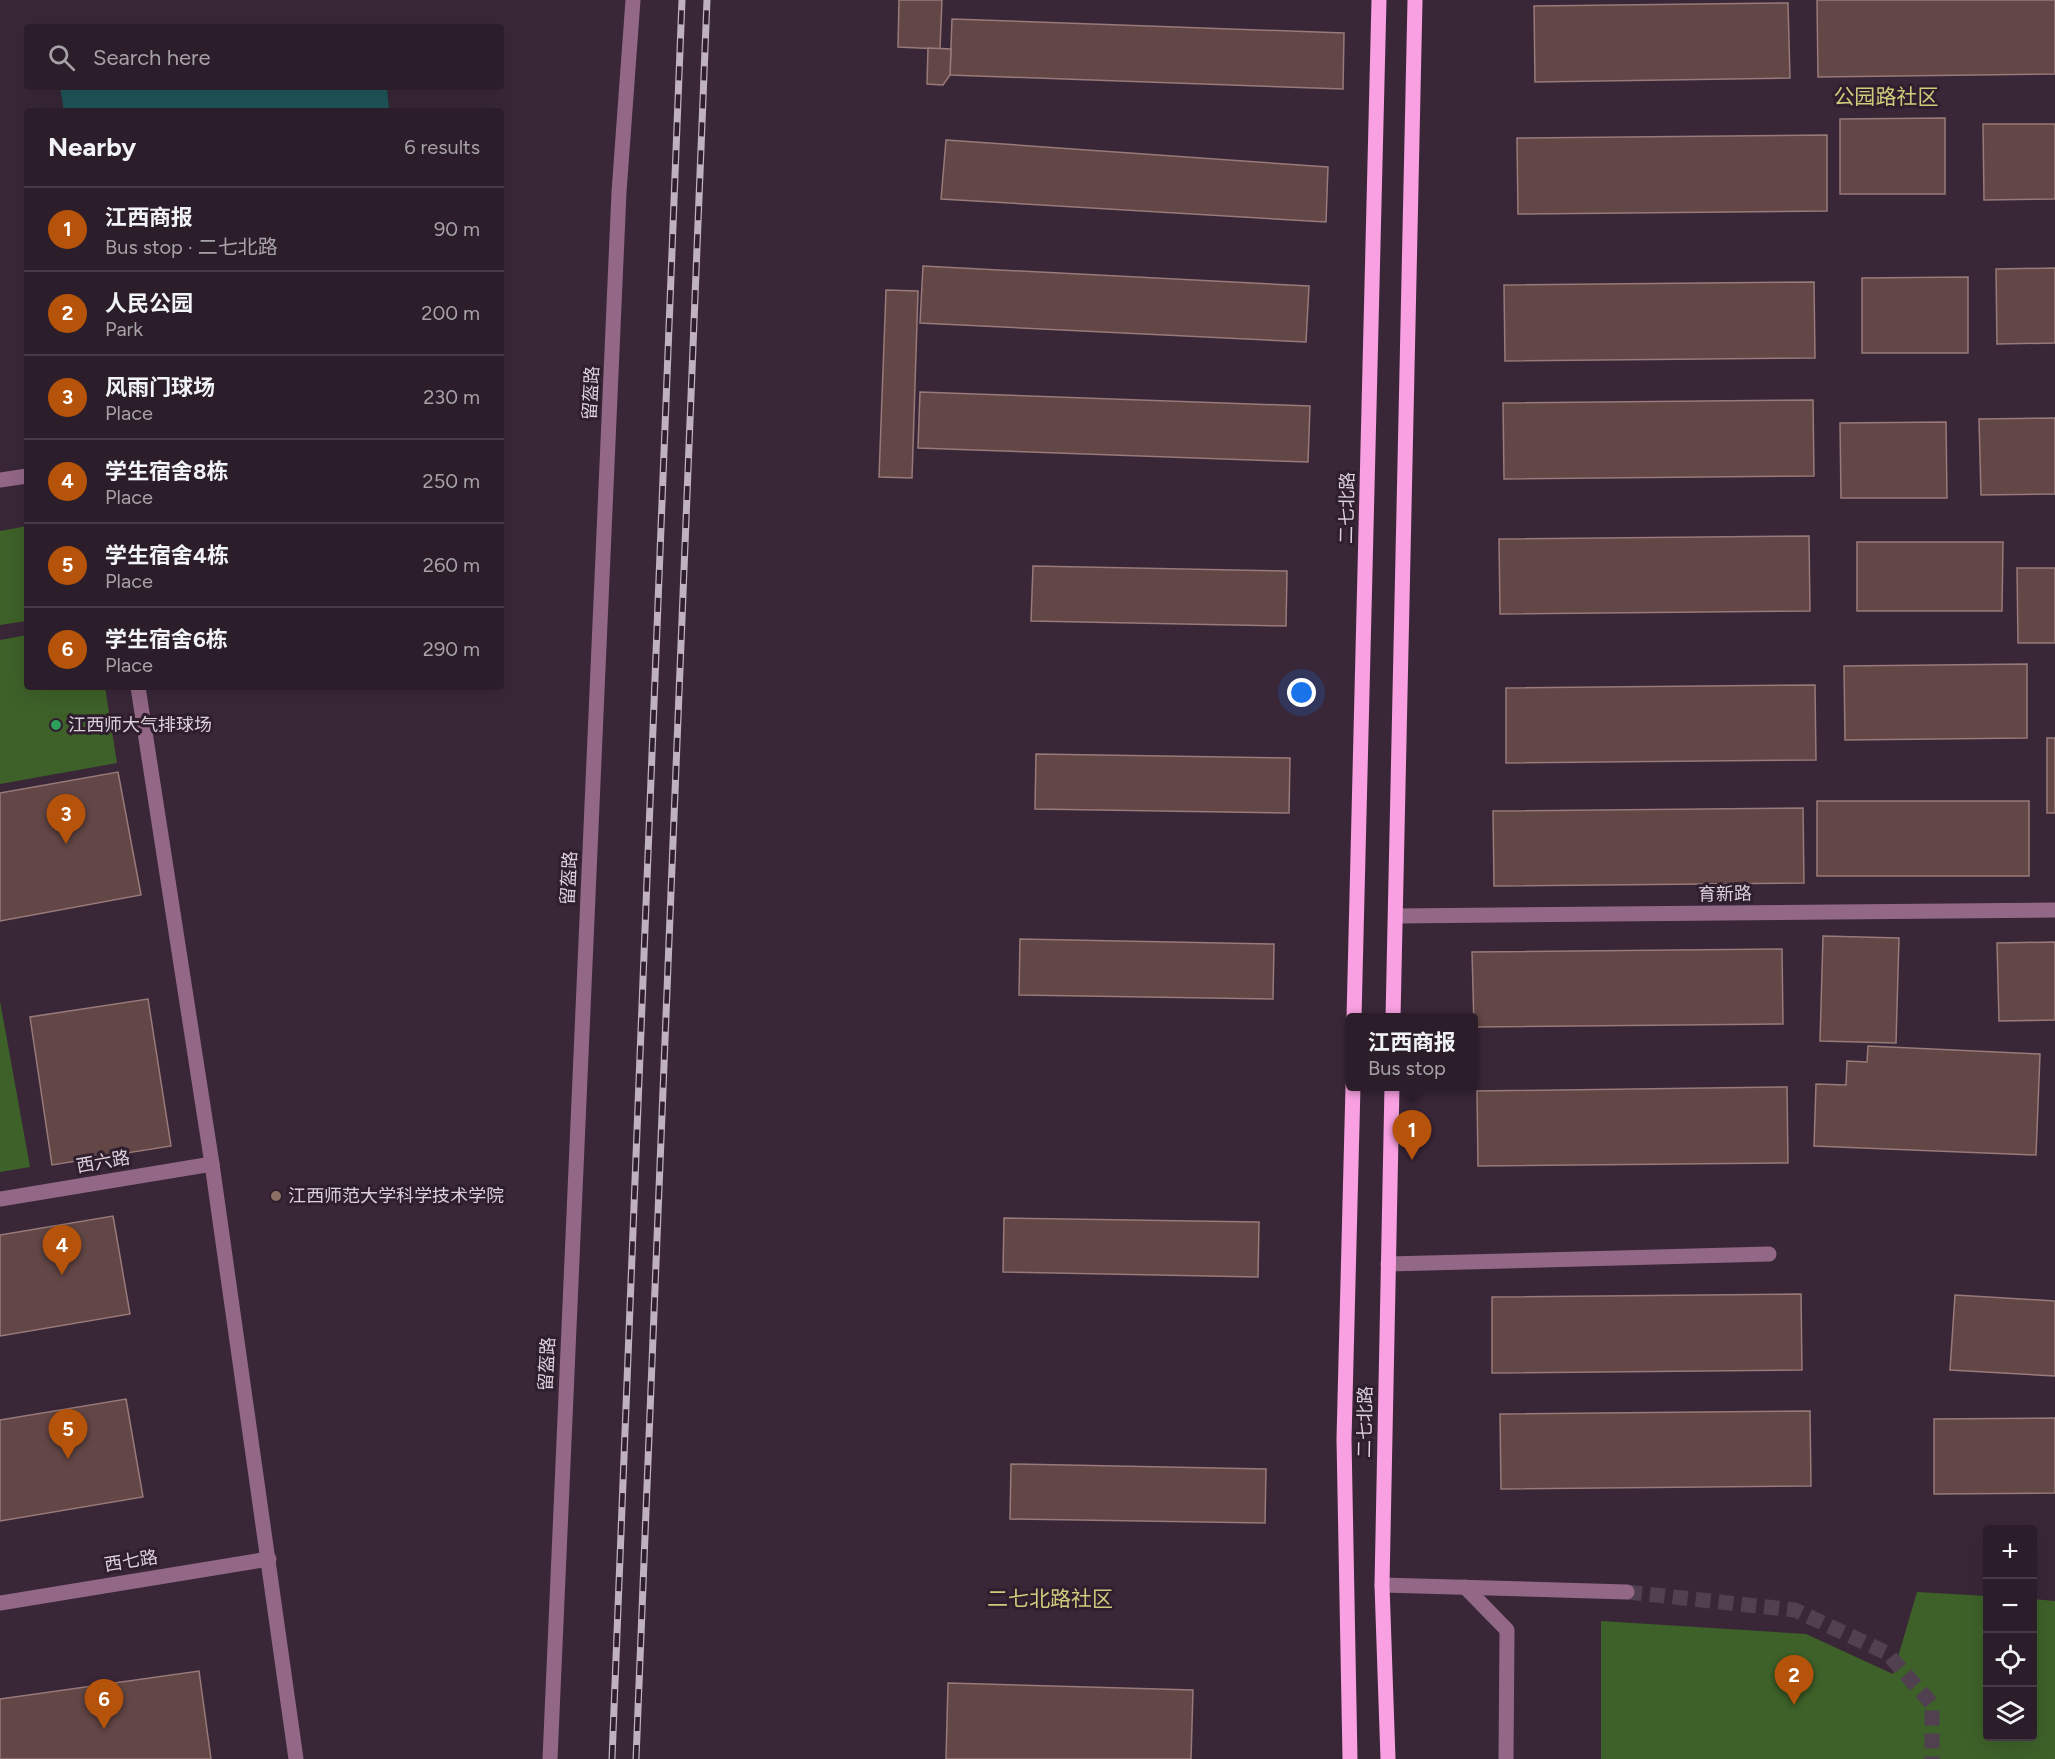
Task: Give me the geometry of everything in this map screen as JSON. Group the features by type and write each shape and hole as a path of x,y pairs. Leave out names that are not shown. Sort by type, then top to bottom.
{"main road":[{"name":"二七北路","path":"1354,1013 1379,0"},
{"path":"1394,1013 1415,0"},
{"name":"二七北路","path":"1350,1759 1344,1439 1353,1091"},
{"name":"二七北路","path":"1388,1759 1382,1585 1392,1091"}],"street":[{"name":"留盔路","path":"550,1759 619,192 633,0"},
{"path":"0,480 24,476"},
{"path":"138,690 212,1164 296,1759"},
{"name":"育新路","path":"1396,916 2055,910"},
{"name":"西六路","path":"0,1199 212,1164"},
{"path":"1388,1264 1769,1254"},
{"name":"西七路","path":"0,1603 268,1559"},
{"path":"1382,1585 1627,1592"},
{"path":"1465,1587 1507,1630 1506,1759"}],"green space":[{"path":"24,527 24,621 0,625 0,531"},
{"name":"江西师大气排球场","path":"24,636 24,690 105,690 117,763 0,784 0,640"},
{"path":"0,1001 30,1167 0,1172"},
{"path":"1917,1592 1983,1596 1983,1741 2037,1741 2037,1599 2055,1601 2055,1759 1601,1759 1601,1621 1806,1634 1893,1674"}],"shaded area":[{"path":"60,90 387,90 389,108 64,108"}],"building":[{"path":"899,0 942,0 940,49 898,47"},
{"path":"1817,0 2055,0 2055,74 1818,77"},
{"path":"1788,3 1790,78 1535,82 1534,6"},
{"path":"952,19 1344,33 1343,89 950,75"},
{"path":"928,48 951,49 950,75 943,85 927,84"},
{"path":"1945,118 1945,194 1840,194 1840,119"},
{"path":"1983,124 2055,124 2055,199 1984,200"},
{"path":"1827,135 1827,211 1518,214 1517,138"},
{"path":"946,140 1328,167 1326,222 941,199"},
{"path":"923,266 1309,286 1306,342 920,323"},
{"path":"2055,268 2055,343 1997,344 1996,269"},
{"path":"1968,277 1968,353 1862,353 1862,278"},
{"path":"1814,282 1815,358 1505,361 1504,285"},
{"path":"886,290 918,291 912,478 879,477"},
{"path":"920,392 1310,406 1308,462 918,448"},
{"path":"1813,400 1814,476 1504,479 1503,403"},
{"path":"2055,418 2055,494 1981,495 1979,419"},
{"path":"1946,422 1947,498 1841,498 1840,423"},
{"path":"1809,536 1810,611 1500,614 1499,539"},
{"path":"1857,542 2003,542 2002,611 1857,611"},
{"path":"1033,566 1287,571 1286,626 1031,621"},
{"path":"2017,568 2055,568 2055,643 2018,643"},
{"path":"2027,664 2027,738 1845,740 1844,666"},
{"path":"1815,685 1816,760 1506,763 1506,688"},
{"path":"2047,738 2055,738 2055,813 2047,813"},
{"path":"1036,754 1290,758 1289,813 1035,809"},
{"path":"118,772 141,895 0,921 0,793"},
{"path":"1817,801 2029,801 2029,876 1817,876"},
{"path":"1803,808 1804,883 1494,886 1493,811"},
{"path":"1823,936 1899,938 1896,1043 1820,1041"},
{"path":"1020,939 1274,944 1273,999 1019,995"},
{"path":"2055,942 2055,1020 1999,1021 1997,943"},
{"path":"1782,949 1783,1024 1478,1027 1478,1013 1474,1013 1472,952"},
{"path":"148,999 171,1146 52,1165 30,1017"},
{"path":"1868,1046 2040,1054 2036,1155 1814,1146 1816,1084 1846,1085 1847,1061 1867,1062"},
{"path":"1787,1087 1788,1163 1478,1166 1478,1091"},
{"path":"113,1216 130,1314 0,1336 0,1235"},
{"path":"1004,1218 1259,1222 1258,1277 1003,1272"},
{"path":"1801,1294 1802,1370 1492,1373 1492,1297"},
{"path":"1955,1295 2055,1301 2055,1376 1950,1370"},
{"path":"126,1399 143,1497 0,1521 0,1420"},
{"path":"1810,1411 1811,1486 1501,1489 1500,1414"},
{"path":"2055,1418 2055,1493 1934,1494 1934,1419"},
{"path":"1011,1464 1266,1469 1265,1523 1010,1519"},
{"path":"199,1671 211,1759 0,1759 0,1699"},
{"path":"948,1683 1193,1690 1191,1759 946,1759"}],"tunnel":[{"path":"1627,1592 1795,1610 1887,1653 1932,1704 1932,1759"}],"railway":[{"path":"612,1759 682,0"},
{"path":"636,1759 707,0"}],"place":[{"name":"江西师大气排球场","path":"56,725"},
{"name":"风雨门球场","path":"66,844"},
{"name":"江西商报","path":"1412,1160"},
{"name":"江西师范大学科学技术学院","path":"276,1196"},
{"name":"学生宿舍8栋","path":"62,1275"},
{"name":"学生宿舍4栋","path":"68,1459"},
{"name":"人民公园","path":"1794,1705"},
{"name":"学生宿舍6栋","path":"104,1729"}],"district":[{"name":"公园路社区","path":"1886,96"},
{"name":"二七北路社区","path":"1050,1598"}]}
